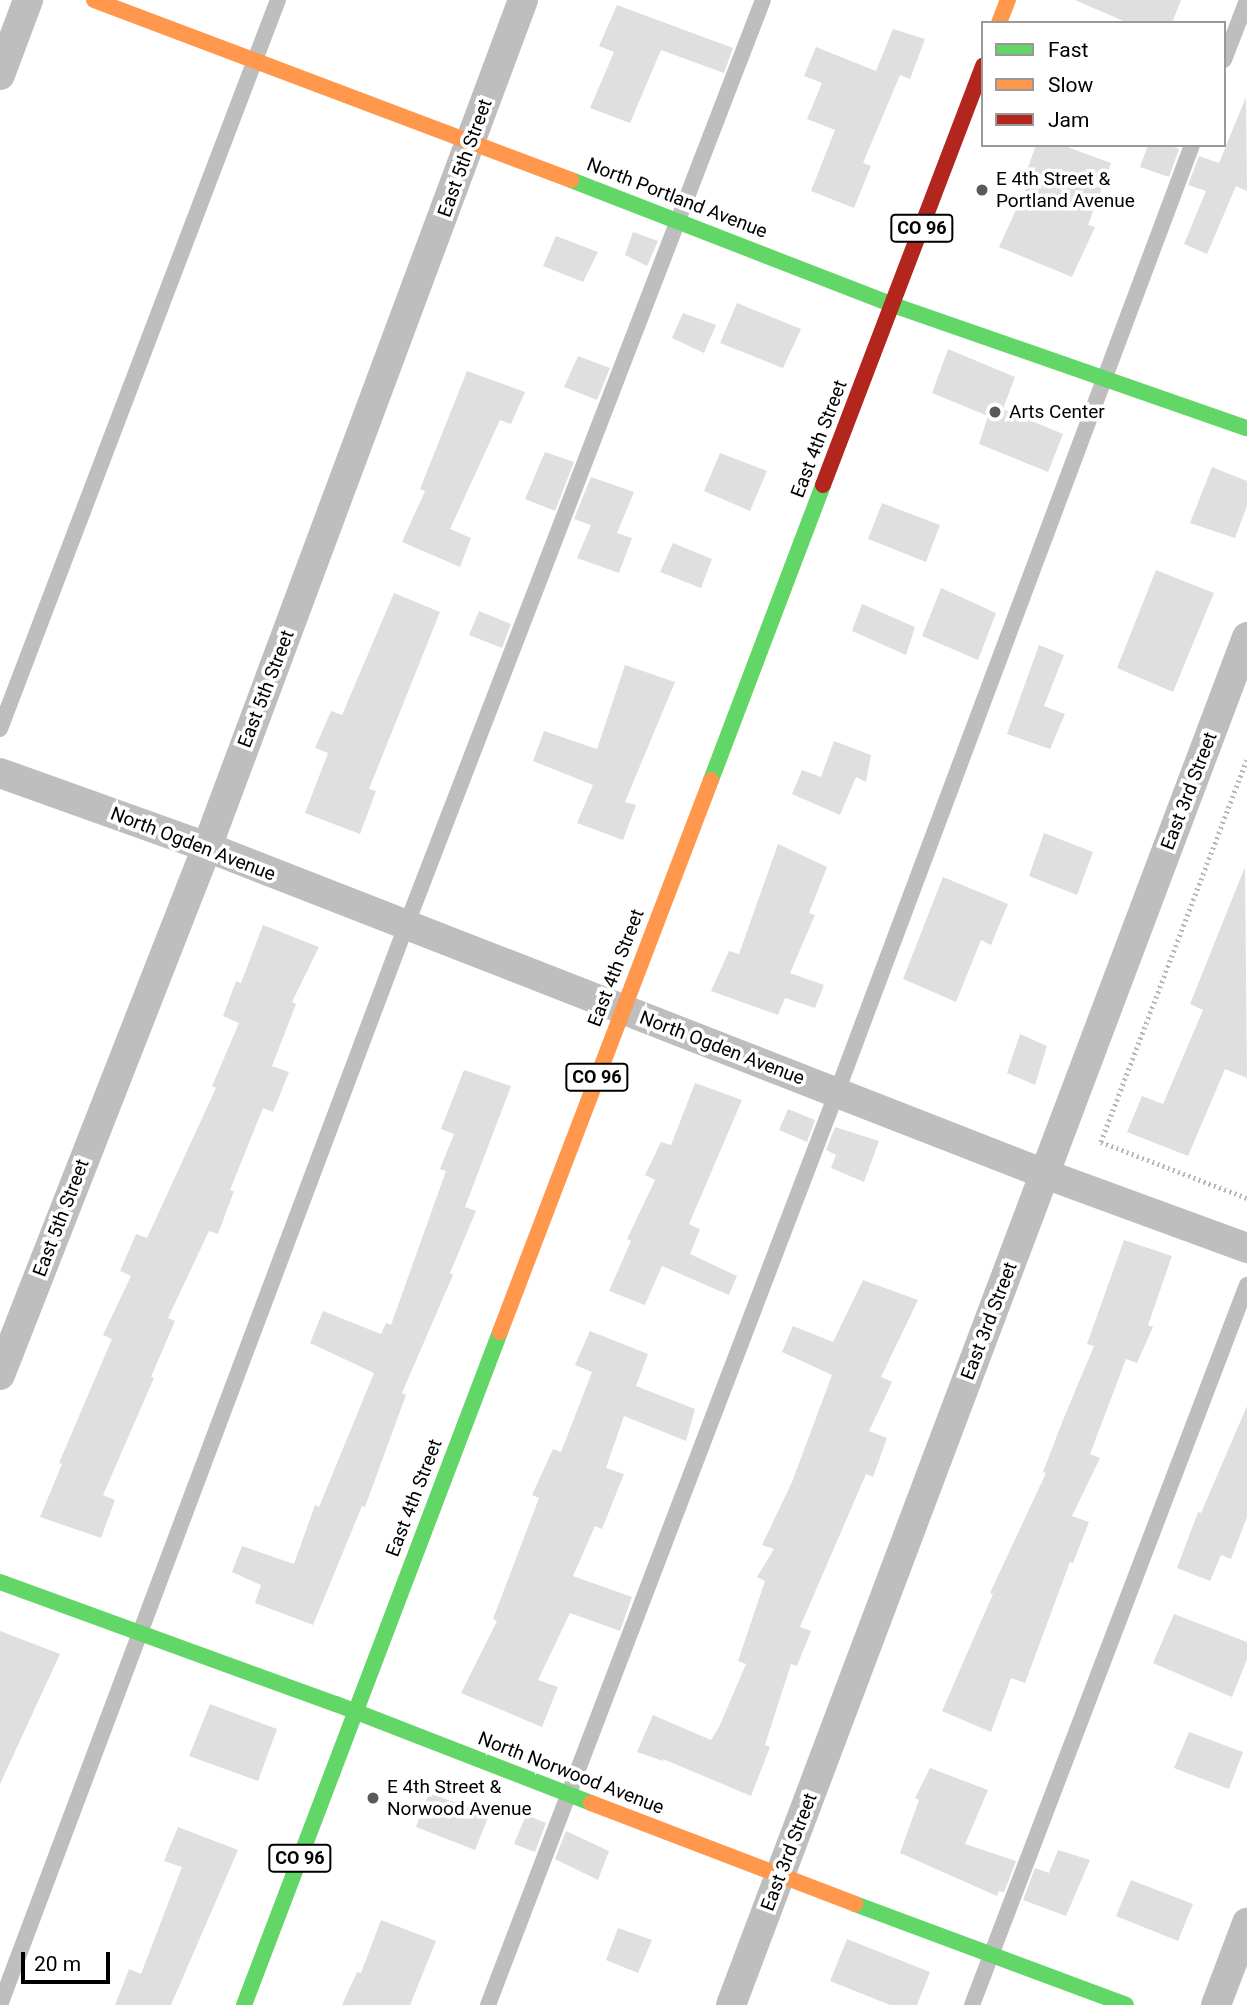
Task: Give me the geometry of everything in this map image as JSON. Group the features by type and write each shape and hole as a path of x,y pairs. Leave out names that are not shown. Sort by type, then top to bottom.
{"street":[{"path":"0,75 28,0"},
{"name":"North Portland Avenue","path":"94,0 678,220 893,305 1247,428"},
{"name":"East 5th Street","path":"0,1375 207,847 523,0"},
{"path":"1000,21 1008,0"},
{"name":"East 4th Street","path":"244,2005 981,70"},
{"name":"East 3rd Street","path":"731,2005 1247,638"},
{"name":"North Ogden Avenue","path":"0,773 207,847 1045,1174 1247,1248"},
{"name":"North Norwood Avenue","path":"0,1582 356,1712 780,1876 1126,2005"},
{"path":"1216,2005 1247,1923"}],"lane":[{"path":"0,729 278,0"},
{"path":"0,2005 406,926 763,0"},
{"path":"1226,55 1247,0"},
{"path":"488,2005 837,1092 1191,147"},
{"path":"972,2005 1247,1285"}],"path":[{"path":"1247,760 1101,1142 1247,1198"}],"building":[{"path":"1075,0 1181,0 1173,21 1123,21"},
{"path":"617,5 733,48 724,73 661,50 630,123 590,108 614,52 599,46"},
{"path":"893,29 925,39 910,79 900,75 863,163 871,166 854,208 811,191 835,130 807,119 822,83 804,76 816,47 876,71"},
{"path":"1246,97 1247,191 1236,186 1207,254 1184,244 1206,191 1188,185 1199,156 1219,163"},
{"path":"1035,147 1067,147 1111,163 1088,225 1095,227 1072,277 999,247 1032,175 1026,173"},
{"path":"1147,147 1179,149 1169,177 1140,167"},
{"path":"633,232 658,241 647,266 625,255"},
{"path":"556,236 598,252 583,282 543,266"},
{"path":"737,303 801,329 783,368 720,343"},
{"path":"683,313 716,325 704,353 672,338"},
{"name":"Arts Center","path":"948,349 1015,377 1003,409 1063,434 1048,472 979,444 988,416 932,393"},
{"path":"578,356 610,368 597,400 564,387"},
{"path":"467,371 525,392 511,424 500,420 450,529 471,538 460,567 402,542 425,491 420,489"},
{"path":"545,452 574,462 555,511 525,499"},
{"path":"720,453 767,471 750,511 704,491"},
{"path":"1212,467 1247,481 1247,506 1235,538 1190,523"},
{"path":"591,477 634,492 617,533 632,538 619,573 577,558 591,525 574,519"},
{"path":"882,503 940,525 926,562 868,539"},
{"path":"673,543 712,559 701,588 660,572"},
{"path":"1156,570 1214,593 1173,692 1117,668"},
{"path":"941,588 996,613 978,660 922,636"},
{"path":"394,593 440,612 369,789 376,791 360,834 305,813 328,753 315,748 331,711 342,715"},
{"path":"862,604 915,627 906,655 852,631"},
{"path":"479,611 511,624 502,648 469,635"},
{"path":"1039,645 1064,655 1044,706 1065,714 1050,749 1007,734"},
{"path":"625,665 675,682 625,802 636,805 623,840 577,823 593,785 533,761 544,731 597,749"},
{"path":"834,741 871,755 866,782 856,777 840,815 792,794 802,770 821,777"},
{"path":"1044,833 1093,852 1077,895 1029,876"},
{"path":"778,844 827,867 809,913 815,915 790,973 824,985 815,1008 785,998 778,1015 711,991 729,951 739,954"},
{"path":"1245,867 1247,1078 1225,1069 1188,1156 1127,1132 1142,1096 1163,1104 1203,1010 1190,1004"},
{"path":"943,877 1008,904 991,945 981,940 956,1002 903,979"},
{"path":"263,925 319,947 292,1002 296,1004 272,1066 289,1072 273,1112 263,1108 230,1190 234,1191 218,1234 209,1231 168,1318 175,1321 151,1377 154,1378 103,1495 115,1500 101,1538 40,1517 62,1464 59,1463 112,1339 103,1335 131,1276 120,1271 136,1234 147,1238 216,1088 212,1086 239,1023 223,1016 236,981 241,983"},
{"path":"1020,1034 1047,1046 1035,1085 1007,1073"},
{"path":"464,1070 511,1086 465,1207 476,1211 450,1273 453,1275 402,1393 406,1395 365,1507 362,1506 313,1625 255,1603 261,1585 232,1572 242,1546 294,1564 315,1505 319,1507 374,1373 310,1343 323,1311 381,1334 386,1323 391,1325 446,1171 440,1169 454,1134 441,1129"},
{"path":"695,1083 742,1100 689,1224 700,1229 690,1254 737,1276 729,1295 662,1266 645,1305 609,1291 631,1241 627,1239 655,1180 645,1175 661,1142 671,1145"},
{"path":"788,1109 815,1120 807,1142 779,1130"},
{"path":"835,1127 879,1141 864,1182 831,1168 836,1155 826,1150"},
{"path":"1124,1240 1172,1256 1148,1325 1153,1327 1137,1363 1126,1359 1090,1454 1100,1458 1072,1516 1089,1522 1073,1563 1070,1562 1025,1683 1011,1678 991,1732 942,1711 993,1594 990,1593 1046,1473 1043,1472 1094,1346 1087,1344"},
{"path":"863,1280 918,1300 881,1377 892,1382 869,1431 887,1438 873,1477 866,1474 800,1627 811,1631 797,1666 791,1664 765,1745 770,1747 751,1796 663,1759 637,1752 653,1715 711,1740 719,1727 746,1664 738,1661 765,1581 757,1577 774,1549 762,1545 792,1482 832,1375 782,1352 793,1326 833,1342"},
{"path":"590,1331 648,1354 636,1386 695,1409 686,1441 624,1416 606,1468 624,1474 602,1529 595,1526 573,1576 632,1597 620,1631 570,1613 538,1680 558,1687 542,1727 461,1693 497,1621 493,1619 539,1498 532,1495 553,1449 561,1452 592,1372 575,1365"},
{"path":"1247,1406 1247,1517 1231,1559 1221,1555 1210,1581 1177,1568 1198,1512 1201,1513"},
{"path":"1174,1614 1247,1642 1247,1659 1232,1697 1153,1663"},
{"path":"0,1631 60,1654 0,1784"},
{"path":"210,1704 277,1729 258,1781 189,1756"},
{"path":"1189,1732 1243,1752 1229,1789 1174,1768"},
{"path":"930,1768 988,1790 965,1844 1016,1861 1004,1892 999,1891 997,1896 900,1853 919,1800 915,1798"},
{"path":"429,1793 489,1815 475,1850 416,1827"},
{"path":"526,1815 546,1823 535,1852 514,1844"},
{"path":"178,1827 238,1850 171,2005 115,2005 129,1969 141,1974 182,1867 164,1861"},
{"path":"566,1831 609,1851 598,1880 555,1859"},
{"path":"1058,1850 1090,1860 1066,1916 1023,1900 1035,1868 1049,1873"},
{"path":"1131,1880 1193,1904 1178,1941 1116,1916"},
{"path":"381,1920 436,1941 410,2005 342,2005 357,1972 361,1973"},
{"path":"618,1928 652,1940 638,1973 606,1960"},
{"path":"847,1939 930,1972 917,2005 890,2005 830,1981"}],"traffic: fast":[{"path":"571,180 893,305 1247,428"},
{"path":"711,780 823,485"},
{"path":"244,2005 500,1332"},
{"path":"0,1582 336,1704 591,1803"},
{"path":"855,1904 1126,2005"}],"traffic: slow":[{"path":"94,0 571,180"},
{"path":"1000,21 1008,0"},
{"path":"500,1332 711,780"},
{"path":"591,1803 855,1904"}],"traffic: jam":[{"path":"823,485 981,70"}],"place":[{"name":"E 4th Street & Portland Avenue","path":"982,190"},
{"name":"Arts Center","path":"995,412"},
{"name":"E 4th Street & Norwood Avenue","path":"373,1798"}]}
